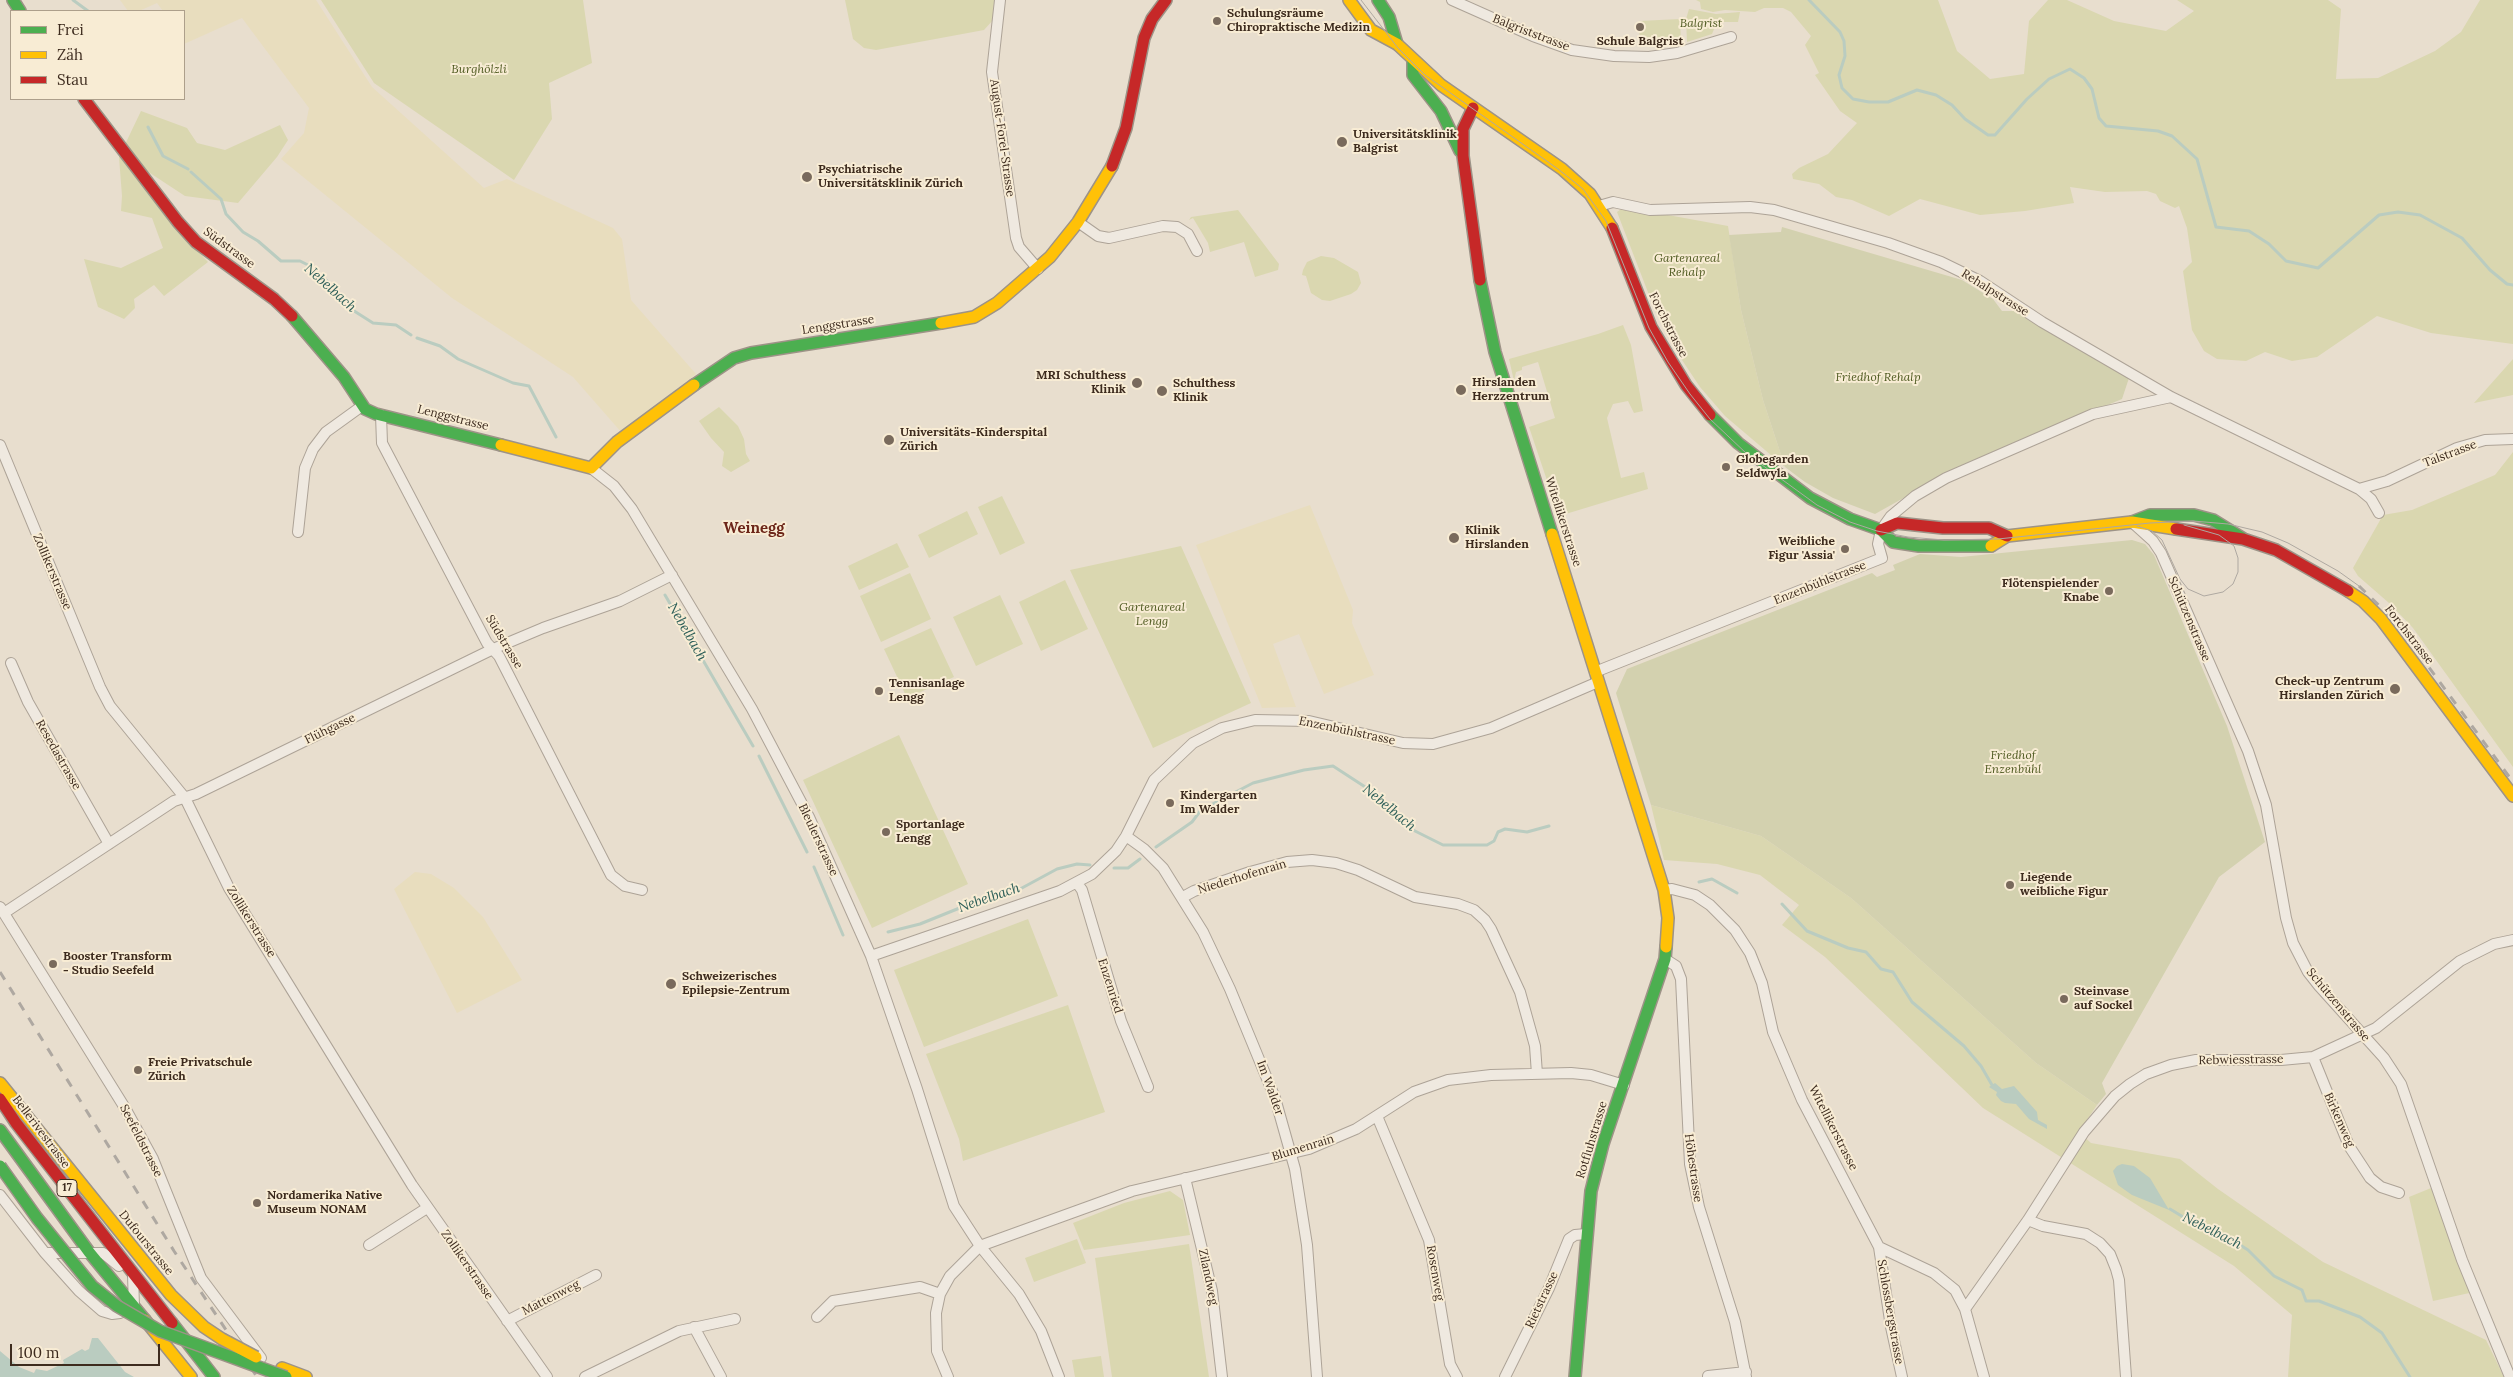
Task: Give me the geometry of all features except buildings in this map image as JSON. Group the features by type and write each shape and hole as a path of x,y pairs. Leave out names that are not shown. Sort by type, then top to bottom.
{"main road":[{"name":"Lenggstrasse","path":"365,408 381,415 591,468 617,442 698,381 734,358 974,317 991,307 1038,268 1078,222 1099,191 1118,155 1126,128 1144,38 1152,19 1166,0"},
{"name":"Forchstrasse","path":"1349,0 1371,30 1397,44 1413,61 1463,101 1568,174 1599,206 1616,236 1640,303 1656,338 1675,370 1704,408 1749,452 1810,498 1850,520 1881,530 1893,542 1934,548 1990,548 2007,536 2132,522 2150,515 2194,515 2227,527 2243,539"},
{"name":"Forchstrasse","path":"1378,0 1389,17 1397,44"},
{"name":"Witellikerstrasse","path":"1413,61 1413,75 1437,104 1463,156"},
{"name":"Südstrasse","path":"85,100 175,218 196,242 267,294 302,326 344,377 365,408"},
{"path":"1448,125 1463,101"},
{"name":"Witellikerstrasse","path":"1473,108 1462,129 1463,156 1481,286 1495,352 1664,890 1668,918"},
{"name":"Forchstrasse","path":"2132,522 2243,539 2276,550 2301,562 2351,593 2372,610 2392,631 2513,796"},
{"name":"Forchstrasse","path":"1881,530 1897,524 1943,528 1989,528 2007,536"},
{"name":"Rotfluhstrasse","path":"1575,1377 1591,1191 1598,1159 1665,959 1668,918"},
{"name":"Dufourstrasse","path":"0,1083 171,1295 204,1327 235,1347 306,1377"},
{"name":"Bellerivestrasse","path":"0,1099 16,1124 214,1377"},
{"name":"17","path":"0,1130 89,1252 191,1377"},
{"path":"0,1166 37,1218 92,1286 117,1306 160,1332 286,1377"}],"street":[{"name":"August-Forel-Strasse","path":"1000,0 992,72 1016,238 1019,247 1038,268"},
{"name":"Balgriststrasse","path":"1452,0 1572,50 1614,56 1649,57 1677,53 1731,37"},
{"name":"Rehalpstrasse","path":"1599,206 1613,202 1650,210 1750,207 1774,210 1888,243 1941,262 1980,281 2042,322 2171,397 2360,489 2371,499 2379,513"},
{"path":"1078,222 1098,236 1109,238 1163,226 1177,227 1188,234 1197,251"},
{"path":"1881,530 1891,516 1915,496 1946,478 2093,414 2108,409 2156,402 2171,397"},
{"path":"298,532 305,468 313,449 326,432 365,408"},
{"name":"Südstrasse","path":"381,415 382,443 487,642 499,656 611,875 625,886 642,890"},
{"name":"Talstrasse","path":"2360,489 2380,484 2432,458 2473,443 2513,439"},
{"name":"Zollikerstrasse","path":"0,444 100,687 123,724 185,798 229,888 427,1208 547,1377"},
{"name":"Bleulerstrasse","path":"591,468 614,486 632,509 752,709 808,817 871,956 917,1089 954,1206 980,1246 1020,1294 1041,1331 1059,1377"},
{"name":"Schützenstrasse","path":"2132,522 2159,548 2259,780 2272,828 2286,918 2293,943 2308,972 2384,1058 2401,1084 2462,1260 2510,1377"},
{"name":"Enzenbühlstrasse","path":"871,956 1077,884 1108,860 1126,836 1154,780 1192,744 1222,728 1255,720 1309,721 1404,743 1433,744 1491,728 1596,677 1882,558 1878,544 1881,530"},
{"name":"Flühgasse","path":"2,910 109,844 174,801 185,798 493,649 543,628 620,601 672,575"},
{"name":"Resedastrasse","path":"11,663 28,702 109,844"},
{"name":"Im Walder","path":"1126,836 1156,860 1183,897 1230,989 1275,1098 1290,1154 1308,1252 1317,1377"},
{"name":"Niederhofenrain","path":"1183,897 1250,872 1288,862 1312,860 1336,863 1358,870 1415,897 1458,904 1474,910 1491,929 1520,992 1535,1046 1537,1074"},
{"name":"Enzenried","path":"1077,884 1082,890 1121,1021 1148,1087"},
{"name":"Witellikerstrasse","path":"1664,890 1679,890 1695,895 1710,906 1735,930 1750,953 1762,983 1773,1032 1802,1100 1879,1247"},
{"name":"Seefeldstrasse","path":"2,910 125,1108 153,1159 202,1278 275,1377"},
{"name":"Rebwiesstrasse","path":"1966,1309 2028,1220 2084,1132 2115,1096 2146,1074 2170,1065 2196,1060 2281,1060 2313,1057 2376,1028 2460,961 2494,944 2513,940"},
{"name":"Höhestrasse","path":"1665,959 1676,966 1680,979 1686,1100 1692,1172 1699,1207 1735,1322 1746,1374"},
{"name":"Birkenweg","path":"2313,1057 2349,1146 2370,1178 2381,1187 2399,1193"},
{"name":"Blumenrain","path":"980,1246 1132,1191 1290,1154 1338,1138 1420,1090 1448,1080 1476,1076 1584,1073 1624,1085"},
{"name":"Rosenweg","path":"1377,1116 1429,1240 1450,1364 1457,1377"},
{"name":"Zilandweg","path":"1185,1178 1212,1291 1222,1377"},
{"path":"0,1195 45,1252 92,1304 102,1312 120,1313 134,1306 134,1276"},
{"path":"369,1245 427,1208"},
{"path":"2028,1220 2043,1226 2086,1234 2100,1243 2110,1254 2118,1280 2126,1377"},
{"name":"Rietstrasse","path":"1505,1377 1549,1288 1569,1238 1575,1235 1586,1234"},
{"path":"948,1377 937,1351 936,1313 940,1294 950,1276 980,1246"},
{"path":"1879,1247 1934,1273 1955,1290 1966,1309 1984,1377"},
{"name":"Schlossbergstrasse","path":"1879,1247 1891,1327 1902,1377"},
{"name":"Bellerivestrasse","path":"45,1252 103,1253 111,1257 134,1276"},
{"name":"Mattenweg","path":"507,1321 596,1275"},
{"path":"817,1317 833,1301 920,1288 940,1294"},
{"path":"585,1377 679,1332 735,1319"},
{"path":"694,1327 721,1377"},
{"path":"1708,1376 1746,1374"}],"shaded area":[{"path":"120,0 316,0 372,87 484,188 507,179 613,228 622,239 631,300 696,374 622,433 573,377 452,298 281,159 304,133 309,108 242,18 185,44 185,10 162,10 157,3 141,10 127,10"},
{"path":"1310,505 1353,610 1352,623 1374,675 1324,694 1299,634 1273,644 1296,707 1262,708 1196,545"},
{"path":"415,872 431,874 454,888 483,917 522,980 457,1013 394,889"},
{"path":"1995,1083 2002,1089 2014,1086 2037,1112 2038,1120 2047,1125 2047,1129 2029,1119 2016,1104 2001,1101 1996,1095 1997,1092 1989,1087"},
{"path":"2122,1164 2134,1166 2150,1178 2169,1210 2132,1195 2118,1185 2113,1171"},
{"path":"92,1338 98,1338 125,1372 134,1377 0,1377 0,1351 19,1367 34,1373 36,1369 47,1371 64,1363 63,1360 82,1349 85,1351 89,1349"}],"green space":[{"name":"Burghölzli","path":"321,0 583,0 592,63 549,83 552,119 514,180 374,83"},
{"path":"845,0 994,0 993,20 984,30 876,50 864,48 853,39"},
{"path":"1696,0 1938,0 1957,51 1990,79 2024,74 2029,21 2048,0 2067,0 2114,21 2166,31 2194,11 2177,0 2328,0 2341,9 2336,79 2378,78 2435,51 2461,32 2480,0 2513,0 2513,344 2431,333 2377,316 2317,357 2292,361 2265,352 2246,361 2217,359 2204,351 2192,330 2183,271 2192,262 2187,228 2179,206 2175,208 2160,201 2156,194 2147,191 2105,192 2070,187 2074,203 2025,211 1980,215 1920,199 1889,216 1852,200 1836,197 1819,184 1793,179 1792,174 1799,168 1828,154 1857,123 1840,111 1815,75 1819,73 1805,45 1811,36 1791,12 1783,8 1764,8 1755,12 1725,10 1713,12 1701,9 1700,2"},
{"name":"Balgrist","path":"1689,9 1716,14 1740,12 1738,22 1724,22 1715,27 1712,34 1687,42 1686,19"},
{"path":"1680,19 1681,43 1640,45 1639,21"},
{"path":"141,111 187,128 197,143 225,150 280,125 288,140 277,157 238,203 185,196 124,156 173,225 208,262 164,296 154,285 134,299 135,308 124,319 98,307 84,259 121,268 163,248 152,218 121,211 122,196 119,157"},
{"name":"Gartenareal Rehalp","path":"1624,207 1728,226 1741,310 1763,400 1785,467 1725,416 1700,387 1678,354 1656,313 1617,212"},
{"path":"1238,210 1279,264 1278,270 1255,277 1244,242 1210,252 1208,243 1193,218 1189,220 1191,217"},
{"name":"Friedhof Rehalp","path":"1782,227 1962,280 1993,299 2002,311 2014,311 2129,378 2122,399 1959,467 1875,514 1833,498 1805,482 1785,467 1763,400 1741,310 1729,235 1781,232"},
{"path":"1321,256 1334,258 1358,272 1361,283 1357,290 1330,301 1322,300 1311,293 1306,276 1302,275 1303,270 1307,262"},
{"path":"1623,325 1631,345 1643,411 1634,413 1628,401 1613,404 1607,418 1621,478 1644,472 1648,489 1559,516 1529,427 1555,418 1538,362 1522,367 1522,370 1516,372 1514,381 1509,359"},
{"path":"2513,359 2513,395 2474,403"},
{"path":"719,407 738,426 744,439 746,454 750,461 731,472 722,466 724,452 699,421"},
{"path":"2513,452 2513,767 2413,628 2389,603 2358,576 2353,568 2383,515 2412,510 2495,475"},
{"path":"1002,496 1025,543 1000,555 978,507"},
{"path":"967,511 978,534 929,558 918,535"},
{"name":"Friedhof Enzenbühl","path":"2132,540 2145,544 2154,555 2227,726 2265,842 2219,877 2102,1083 2106,1094 2097,1105 2036,1063 1851,898 1761,836 1651,805 1616,693 1627,669 1872,573 1877,577 1895,570 1893,565 1920,554 1961,557"},
{"path":"897,543 909,567 859,590 848,566"},
{"name":"Gartenareal Lengg","path":"1181,546 1251,703 1153,748 1070,570"},
{"path":"910,573 931,619 881,642 860,596"},
{"path":"1065,580 1088,629 1041,651 1019,602"},
{"path":"1000,595 1023,644 976,666 953,617"},
{"path":"931,628 954,677 907,698 884,649"},
{"name":"Sportanlage Lengg","path":"899,735 968,884 872,928 803,780"},
{"path":"1651,805 1761,836 1851,898 2036,1063 2097,1105 2079,1132 2091,1143 2180,1159 2218,1189 2323,1262 2486,1340 2504,1377 2288,1377 2292,1315 2234,1266 1983,1108 1825,957 1782,925 1799,905 1760,875 1717,864 1664,860"},
{"path":"1028,919 1058,996 924,1047 894,970"},
{"path":"1068,1005 1105,1112 963,1161 959,1139 926,1054"},
{"path":"2436,1186 2474,1292 2433,1301 2409,1197"},
{"path":"1170,1191 1183,1200 1190,1235 1084,1250 1073,1223 1124,1203"},
{"path":"1077,1239 1086,1263 1034,1282 1025,1258"},
{"path":"1189,1244 1209,1377 1112,1377 1095,1258"},
{"path":"1101,1356 1104,1377 1075,1377 1072,1360"}],"waterway":[{"name":"Nebelbach","path":"73,0 87,10"},
{"path":"1809,0 1840,32 1844,41 1845,56 1839,75 1842,88 1853,99 1869,102 1888,102 1917,90 1936,95 1952,105 1965,119 1988,135 1995,135 2027,99 2049,79 2070,69 2084,78 2092,89 2099,118 2106,126 2158,131 2172,136 2197,159 2216,227 2249,231 2269,244 2286,261 2318,268 2379,215 2398,212 2420,215 2462,238 2490,270 2507,284 2513,285"},
{"name":"Nebelbach","path":"148,127 163,156 188,169"},
{"name":"Nebelbach","path":"191,172 221,199 226,214 243,232 258,241 281,261 300,261 308,265 327,281 332,291 351,309 373,323 396,325 411,335"},
{"name":"Nebelbach","path":"417,338 440,346 458,359 513,383 529,386 556,437"},
{"name":"Nebelbach","path":"665,595 753,746"},
{"name":"Nebelbach","path":"759,756 807,852"},
{"name":"Nebelbach","path":"1156,847 1192,822 1201,810 1253,783 1304,770 1333,766 1376,794 1394,816 1413,830 1443,845 1487,845 1494,841 1498,832 1505,829 1527,832 1549,826"},
{"name":"Nebelbach","path":"1114,868 1128,868 1140,859"},
{"name":"Nebelbach","path":"888,932 920,924 967,905 1009,895 1057,869 1077,864 1090,865"},
{"name":"Nebelbach","path":"814,867 843,935"},
{"name":"Nebelbach","path":"1699,882 1712,879 1737,893"},
{"name":"Nebelbach","path":"1782,904 1807,931 1848,948 1866,952 1881,969 1893,972 1912,1002 1964,1046 1981,1066 1992,1085"},
{"name":"Nebelbach","path":"2170,1209 2198,1226 2226,1236 2248,1250 2274,1276 2302,1290 2306,1301 2319,1301 2360,1317 2382,1333 2410,1377"}],"tram line":[{"path":"1361,0 1398,48 1425,75 1558,169 1583,189 1606,221 1649,328 1668,362 1690,394 1710,419 1747,454 1817,505 1850,522 1877,531 1908,537 1944,540 1998,539 2150,523 2193,521 2228,524 2262,532 2288,543 2338,571 2359,586"},
{"path":"2137,526 2152,531 2162,540 2180,579 2188,589 2204,596 2223,592 2233,584 2238,572 2238,558 2234,546 2219,535 2184,525"}],"railway":[{"path":"2359,586 2395,621 2513,782"},
{"path":"0,972 174,1251 257,1377"}],"traffic: fast":[{"path":"13,0 19,10"},
{"path":"1378,0 1389,17 1397,44"},
{"path":"1413,61 1413,75 1441,111 1460,151"},
{"path":"1480,280 1495,352 1552,534"},
{"path":"292,316 344,377 365,409 376,414 501,445"},
{"path":"694,385 734,358 751,353 941,323"},
{"path":"1710,415 1738,443 1810,498 1850,519 1881,530 1893,542 1919,546 1991,546"},
{"path":"2132,522 2150,515 2194,515 2213,520 2242,538"},
{"path":"1575,1377 1591,1191 1603,1144 1665,959 1666,947"},
{"path":"0,1130 89,1252 145,1320"},
{"path":"0,1166 37,1218 92,1286 117,1306 160,1331 286,1377"},
{"path":"172,1323 214,1377"}],"traffic: slow":[{"path":"1349,0 1371,30 1397,44 1441,85 1562,169 1590,194 1612,228"},
{"path":"941,323 974,317 997,303 1050,257 1078,222 1112,166"},
{"path":"501,445 591,468 617,442 694,385"},
{"path":"1991,546 2007,536 2132,522 2176,529"},
{"path":"1552,534 1664,890 1668,918 1666,947"},
{"path":"2348,591 2363,601 2381,619 2513,796"},
{"path":"0,1083 171,1295 204,1327 222,1339"},
{"path":"145,1320 191,1377"},
{"path":"222,1339 256,1357"},
{"path":"282,1368 306,1377"}],"traffic: jam":[{"path":"1112,166 1126,128 1144,38 1152,19 1166,0"},
{"path":"85,100 178,222 196,242 274,299 292,316"},
{"path":"1473,108 1463,129 1463,156 1480,280"},
{"path":"1612,228 1651,327 1686,385 1710,415"},
{"path":"1881,530 1897,523 1943,528 1989,528 2007,536"},
{"path":"2176,529 2243,539 2276,550 2348,591"},
{"path":"0,1099 16,1123 172,1323"}],"place":[{"name":"Schulungsräume Chiropraktische Medizin","path":"1217,21"},
{"name":"Schule Balgrist","path":"1640,27"},
{"name":"Universitätsklinik Balgrist","path":"1342,142"},
{"name":"Psychiatrische Universitätsklinik Zürich","path":"807,177"},
{"name":"MRI Schulthess Klinik","path":"1137,383"},
{"name":"Hirslanden Herzzentrum","path":"1461,390"},
{"name":"Schulthess Klinik","path":"1162,391"},
{"name":"Universitäts-Kinderspital Zürich","path":"889,440"},
{"name":"Globegarden Seldwyla","path":"1726,467"},
{"name":"Klinik Hirslanden","path":"1454,538"},
{"name":"Weibliche Figur 'Assia'","path":"1845,549"},
{"name":"Flötenspielender Knabe","path":"2109,591"},
{"name":"Check-up Zentrum Hirslanden Zürich","path":"2395,689"},
{"name":"Tennisanlage Lengg","path":"879,691"},
{"name":"Kindergarten Im Walder","path":"1170,803"},
{"name":"Sportanlage Lengg","path":"886,832"},
{"name":"Liegende weibliche Figur","path":"2010,885"},
{"name":"Booster Transform - Studio Seefeld","path":"53,964"},
{"name":"Schweizerisches Epilepsie-Zentrum","path":"671,984"},
{"name":"Steinvase auf Sockel","path":"2064,999"},
{"name":"Freie Privatschule Zürich","path":"138,1070"},
{"name":"Nordamerika Native Museum NONAM","path":"257,1203"}],"district":[{"name":"Weinegg","path":"754,529"}]}
